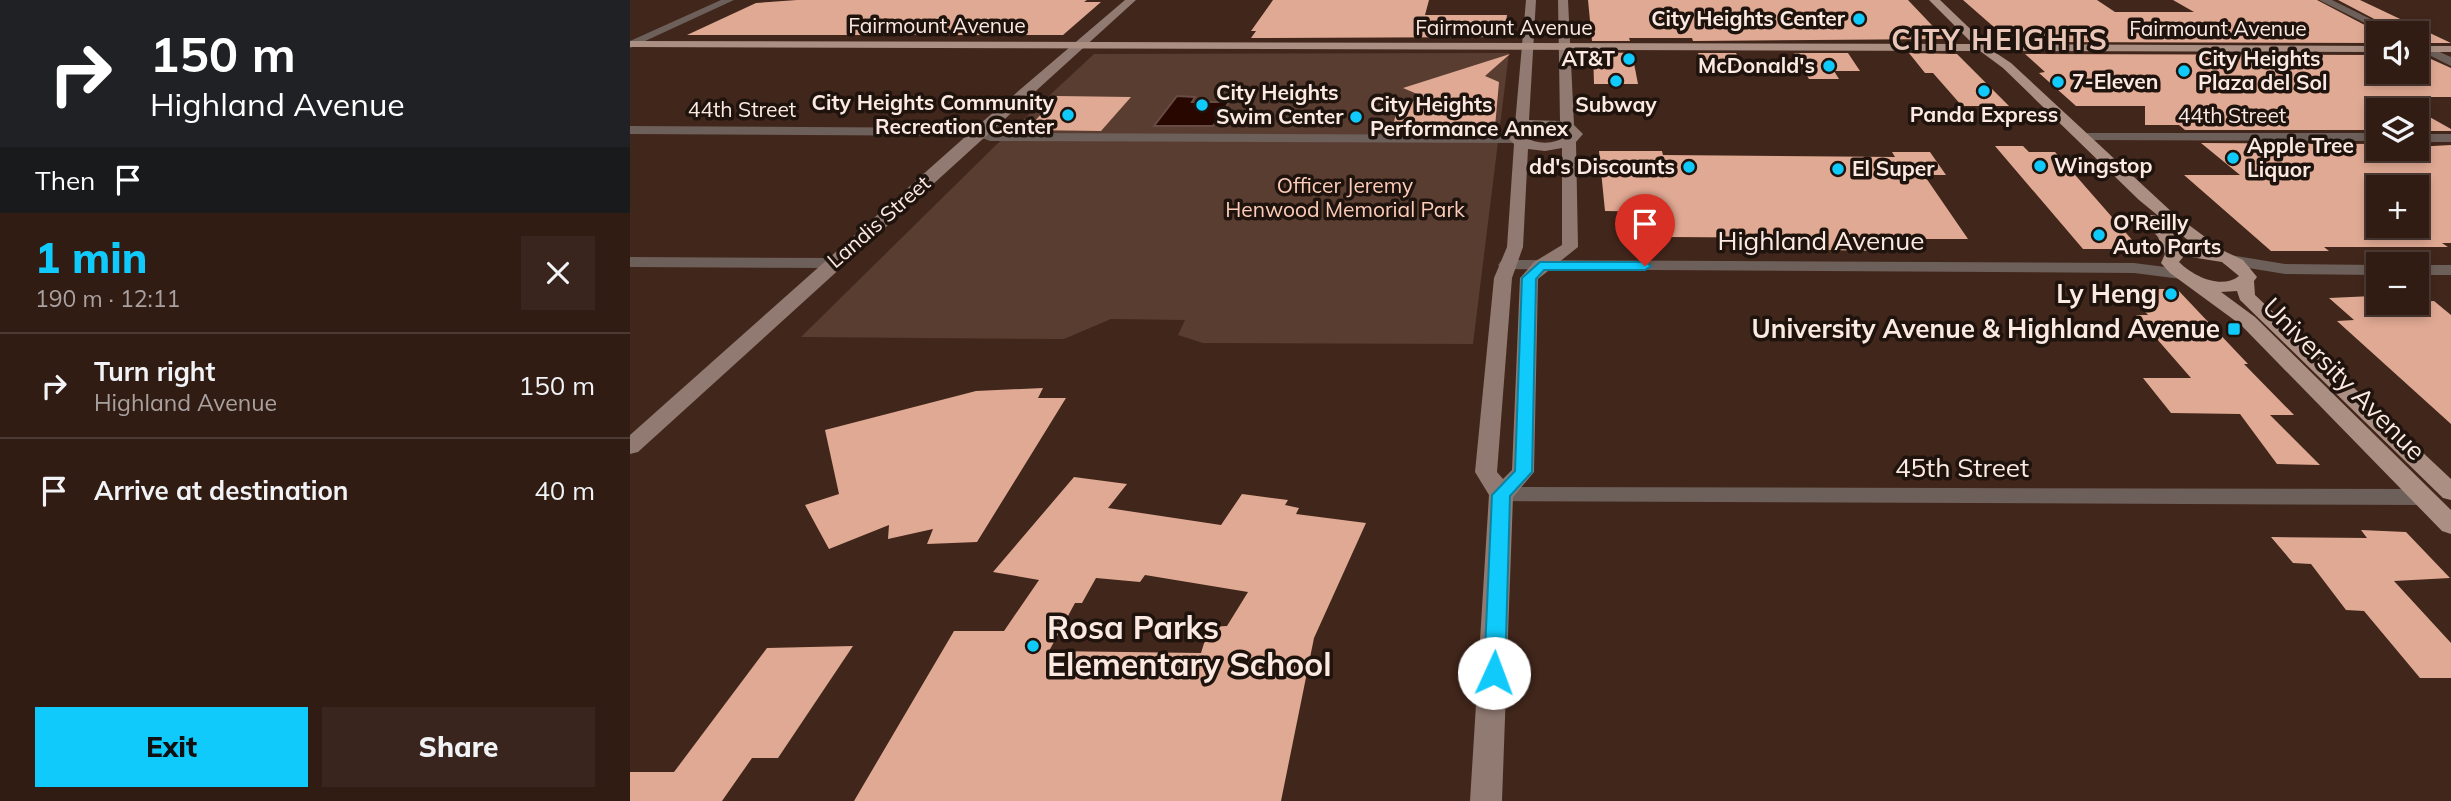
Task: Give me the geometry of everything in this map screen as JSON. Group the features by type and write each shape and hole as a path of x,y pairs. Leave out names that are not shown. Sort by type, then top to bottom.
{"main road":[{"name":"Landis Street","path":"630,447 832,263 1131,0"},
{"path":"1522,125 1531,0"},
{"path":"1563,0 1567,126"},
{"name":"University Avenue","path":"1934,0 1987,52 2001,59 2085,136 2177,226 2224,258 2246,279 2246,296 2451,492"},
{"name":"Fairmount Avenue","path":"631,44 1564,47 1987,52 2366,49"},
{"path":"2429,48 2451,49"},
{"name":"University Avenue","path":"1987,52 1985,58 2166,235 2179,267 2248,321 2451,525"},
{"path":"1486,801 1501,495 1486,472 1503,278 1515,247 1519,141 1514,132 1522,125 1540,122 1567,126 1576,134 1569,142 1540,146 1519,141"},
{"path":"2064,136 2076,139 2091,154 2108,159"},
{"path":"1501,495 1523,472 1529,278 1540,266 1570,247 1569,142"},
{"path":"2224,258 2193,251 2179,267 2229,286 2246,279"}],"street":[{"path":"631,44 729,0"},
{"path":"2324,0 2367,21"},
{"path":"2429,52 2451,62"},
{"name":"44th Street","path":"630,130 979,132 990,137 1519,141"},
{"name":"44th Street","path":"2085,136 2366,137"},
{"path":"2429,138 2451,138"},
{"path":"2224,258 2285,270 2366,270"},
{"path":"630,262 832,263"},
{"name":"Highland Avenue","path":"1507,265 2179,267"},
{"path":"2246,279 2285,270"},
{"path":"2429,270 2451,270"},
{"name":"45th Street","path":"1501,495 2423,497"}],"green space":[{"name":"Officer Jeremy Henwood Memorial Park","path":"1509,53 1473,344 1203,343 1178,335 1185,320 1111,319 1064,339 801,337 996,145 1094,54"}],"shaded area":[{"path":"1177,96 1195,97 1192,102 1229,102 1213,126 1154,126"}],"building":[{"path":"797,0 1101,2 1063,35 687,35 756,3"},
{"path":"1273,0 1429,0 1425,15 1507,15 1504,37 1251,38 1256,31 1251,31"},
{"path":"1588,0 1908,0 1945,39 1693,41 1692,38 1629,38 1630,41 1592,41"},
{"path":"1963,0 2097,0 2115,12 2194,12 2173,0 2317,0 2366,26 2366,43 2011,42"},
{"path":"2338,0 2360,0 2404,21 2378,21"},
{"path":"2429,33 2451,43 2429,43"},
{"path":"1593,52 1632,53 1638,84 1594,84"},
{"path":"1698,53 1736,53 1742,66 1703,66"},
{"name":"McDonald's","path":"1794,53 1848,53 1860,71 1834,71 1839,79 1809,79"},
{"path":"1909,53 1957,54 2009,106 1962,106 1933,73 1925,73"},
{"path":"1510,54 1485,76 1499,82 1495,127 1490,132 1472,132 1472,127 1393,127 1398,103 1429,99 1403,88"},
{"path":"2025,54 2366,55 2366,84 2429,84 2429,58 2451,68 2451,97 2366,98 2366,130 2185,130 2179,125 2145,125 2145,106 2076,106 2039,73 2045,72"},
{"name":"City Heights Community Recreation Center","path":"1057,96 1131,97 1101,131 1027,130"},
{"path":"2429,117 2451,129 2429,131"},
{"path":"2201,143 2366,144 2366,161 2429,161 2429,146 2451,145 2451,243 2442,243 2448,247 2324,247 2329,251 2271,251 2184,175 2240,175"},
{"path":"1995,146 2023,146 2029,152 2055,152 2140,249 2083,249"},
{"path":"1599,151 1662,151 1663,155 1895,157 1892,152 1930,152 1946,175 1924,175 1968,239 1895,239 1898,243 1879,243 1883,251 1827,250 1822,238 1669,237 1665,212 1605,211"},
{"path":"2125,289 2177,289 2294,415 2270,415 2320,465 2277,464 2240,414 2171,413 2143,378 2191,378 2136,315 2148,315"},
{"path":"2366,296 2366,315 2429,315 2429,301 2434,301 2451,315 2451,424 2337,321 2354,320 2329,298"},
{"path":"1043,388 1038,398 1066,398 977,542 927,544 933,529 888,539 889,525 829,549 805,505 839,494 825,430 976,391"},
{"path":"1074,477 1127,484 1108,508 1221,525 1242,494 1288,500 1285,505 1299,508 1296,514 1366,523 1314,638 1281,801 854,801 954,631 1004,631 1039,580 993,572","holes":["1145,575 1248,592 1227,626 1209,627 1201,653 1049,651 1075,603 1082,603 1096,578 1140,582"]},
{"path":"2361,530 2406,532 2450,578 2394,581 2451,643 2451,678 2420,678 2364,611 2346,610 2311,564 2293,563 2271,537 2367,538"},
{"path":"853,646 778,758 752,758 722,801 630,801 630,772 674,772 767,648"}],"place":[{"name":"City Heights Center","path":"1859,19"},
{"name":"AT&T","path":"1629,59"},
{"name":"McDonald's","path":"1829,66"},
{"name":"City Heights Plaza del Sol","path":"2184,71"},
{"name":"Subway","path":"1616,81"},
{"name":"7-Eleven","path":"2058,82"},
{"name":"Panda Express","path":"1984,91"},
{"name":"City Heights Swim Center","path":"1202,105"},
{"name":"City Heights Community Recreation Center","path":"1068,115"},
{"name":"City Heights Performance Annex","path":"1356,117"},
{"name":"Apple Tree Liquor","path":"2233,158"},
{"name":"Wingstop","path":"2040,166"},
{"name":"dd's Discounts","path":"1689,167"},
{"name":"El Super","path":"1838,169"},
{"name":"O'Reilly Auto Parts","path":"2099,235"},
{"name":"Ly Heng","path":"2171,294"},
{"name":"University Avenue & Highland Avenue","path":"2234,329"},
{"name":"Rosa Parks Elementary School","path":"1033,646"}],"district":[{"name":"CITY HEIGHTS","path":"2000,40"}],"route":[{"path":"1494,673 1501,495 1523,472 1529,278 1540,266 1645,266"}]}
